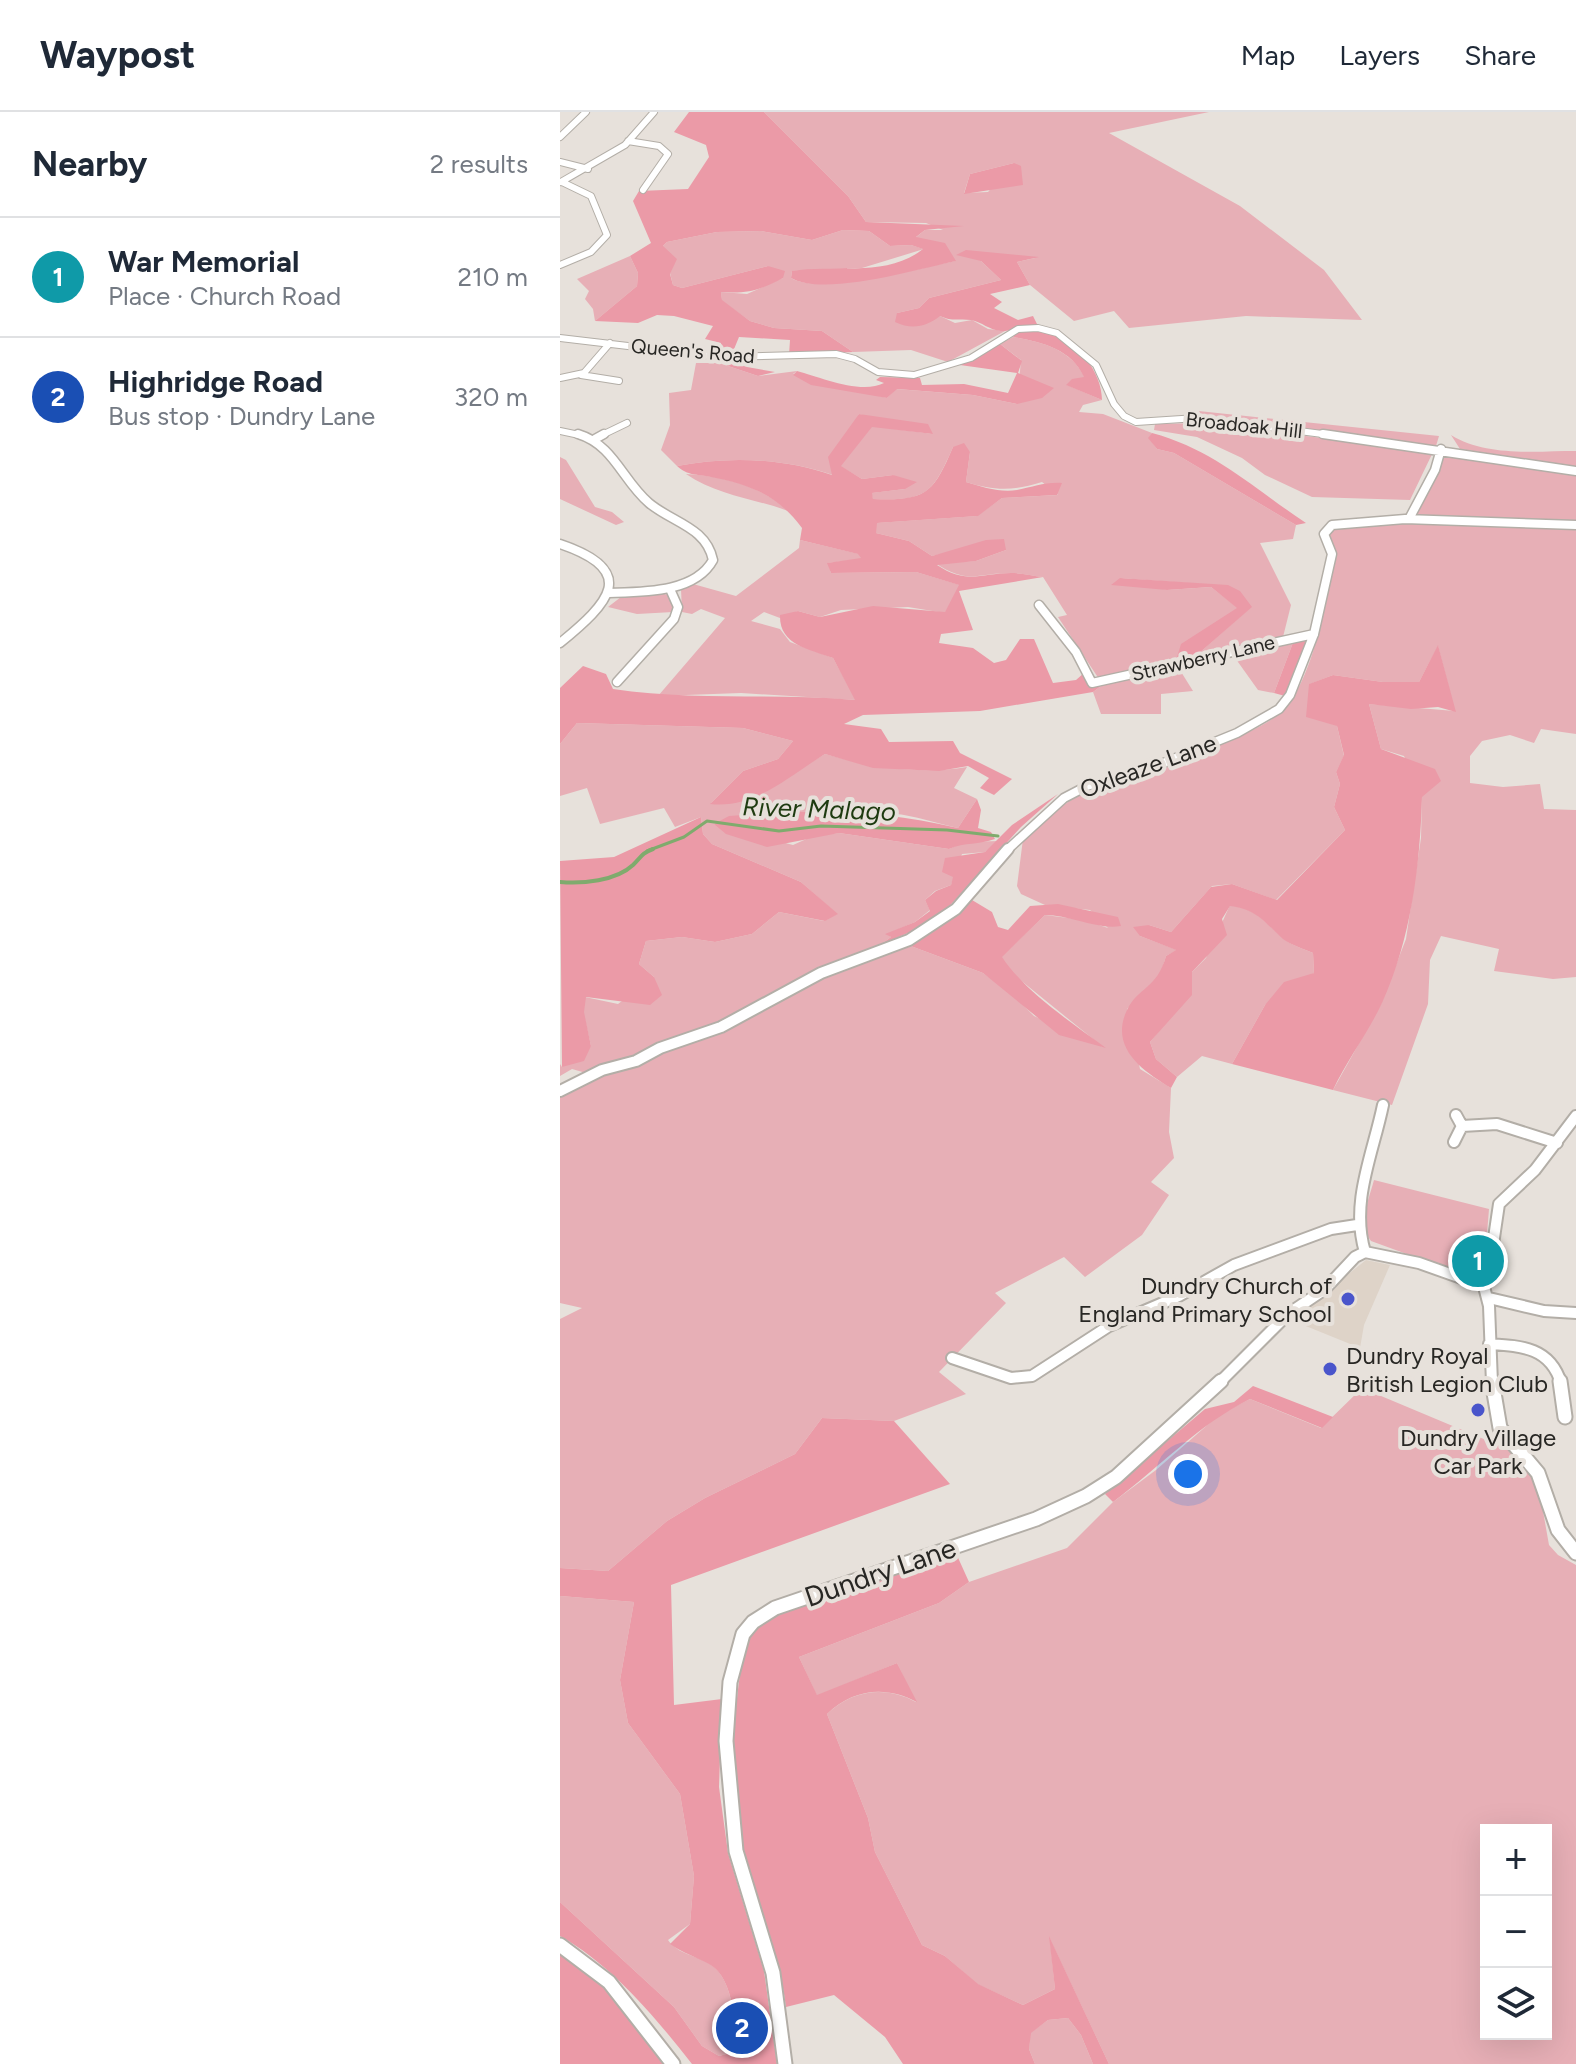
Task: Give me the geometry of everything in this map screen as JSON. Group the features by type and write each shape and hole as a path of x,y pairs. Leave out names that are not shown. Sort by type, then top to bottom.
{"street":[{"path":"560,137 586,112"},
{"path":"561,183 588,169 628,141 654,112"},
{"path":"628,141 659,146 668,154 655,182 643,190"},
{"path":"560,162 588,169"},
{"path":"560,265 591,252 607,235 591,196 561,183"},
{"name":"Broadoak Hill","path":"827,354 855,359 878,372 914,375 971,358 1018,329 1038,328 1057,333 1096,365 1114,404 1124,416 1136,422 1197,418 1441,449 1576,471"},
{"name":"Queen's Road","path":"560,338 721,357 827,354"},
{"path":"581,375 610,343"},
{"path":"560,378 581,375 619,381"},
{"path":"595,439 627,423"},
{"path":"560,431 595,439 612,451 628,480 643,498 703,537 711,546 712,556 706,569 688,583 670,589 609,593"},
{"path":"1409,519 1435,470 1441,449"},
{"name":"Oxleaze Lane","path":"560,1091 602,1070 636,1061 660,1048 721,1027 821,973 867,959 934,926 984,881 1022,833 1064,798 1087,786 1161,764 1237,733 1279,709 1290,695 1314,634 1332,554 1324,534 1328,529 1343,522 1409,519 1576,525"},
{"path":"560,544 583,552 602,566 609,578 609,593 596,614 560,643"},
{"path":"634,676 619,678 674,619 678,607 670,589"},
{"name":"Strawberry Lane","path":"1039,605 1076,652 1092,683 1314,634"},
{"path":"1383,1105 1357,1225 1365,1252 1419,1263 1464,1279 1482,1279 1488,1272 1499,1204 1557,1143 1576,1116"},
{"path":"1454,1142 1459,1121 1497,1124 1557,1143"},
{"path":"952,1358 1011,1378 1032,1376 1099,1331 1179,1296 1234,1265 1331,1229 1357,1225"},
{"name":"Dundry Lane","path":"785,2064 773,1972 737,1852 726,1786 728,1710 735,1661 747,1628 775,1608 1036,1519 1086,1496 1116,1477 1181,1421 1288,1314 1325,1289 1355,1257 1365,1252"},
{"path":"1482,1279 1489,1298 1489,1344 1496,1417 1501,1431 1543,1482 1558,1532 1576,1553"},
{"path":"1489,1298 1544,1311 1576,1313"},
{"path":"1489,1344 1530,1346 1556,1366 1562,1378 1565,1417"},
{"path":"560,1945 576,1954 637,2010 673,2064"}],"shaded area":[{"path":"689,112 764,112 848,196 866,222 964,226 925,230 916,237 945,243 956,261 872,280 806,283 791,278 792,271 877,267 909,258 923,249 911,245 890,246 869,231 843,230 812,240 761,231 717,232 667,242 663,246 677,259 670,274 673,285 682,288 768,266 785,271 783,278 761,288 746,292 721,292 722,300 750,321 774,328 822,331 853,352 789,355 790,340 739,337 732,354 746,355 744,361 747,367 775,372 758,376 719,363 721,343 705,339 713,326 657,315 638,323 595,321 637,286 638,273 630,256 651,243 633,201 639,191 688,189 709,157 706,145 674,132"},
{"path":"764,112 1209,112 1109,133 1240,206 1324,270 1362,320 1246,316 1129,328 1114,311 1074,321 1030,285 1017,262 1035,258 981,261 1001,280 929,298 919,308 897,313 940,316 955,323 972,320 988,329 1005,331 948,362 911,350 853,352 822,331 774,328 750,321 722,301 721,292 747,294 783,278 768,266 682,288 673,285 670,273 676,259 662,247 667,242 717,232 761,231 812,240 843,230 869,231 890,246 911,245 924,249 862,268 792,271 791,278 805,283 847,282 955,261 915,238 925,230 943,230 926,223 866,222 848,196","holes":["1014,163 988,192 964,193 970,174"]},
{"path":"1014,163 1021,166 1023,185 964,194 970,174"},
{"path":"966,250 1039,257 1017,262 1030,285 990,294 1002,302 994,308 1018,320 1033,316 1038,326 1001,331 971,320 940,316 919,326 895,322 897,313 919,308 929,298 1001,280 981,261 956,255"},
{"path":"630,256 638,273 637,286 595,321 593,309 585,299 589,291 577,279"},
{"path":"1019,330 1047,332 1061,337 1079,350 1098,379 1102,400 1066,385 1072,379 1084,377 1078,367 1054,348 1013,337"},
{"path":"1013,337 1055,348 1072,360 1085,378 1067,385 1102,400 1083,405 1079,412 1103,414 1152,433 1149,438 1157,449 1174,453 1296,525 1293,539 1260,543 1291,605 1283,637 1197,655 1251,607 1228,586 1120,578 1167,590 1211,587 1238,608 1179,660 1099,679 1058,617 1067,615 1043,577 1010,573 965,576 935,563 976,561 1006,550 955,551 932,556 909,541 876,533 876,523 977,516 1002,498 1058,495 1042,482 1004,489 966,482 970,452 953,447 932,485 925,492 905,498 873,499 871,493 905,489 893,475 862,479 840,466 872,426 933,434 859,414 833,475 795,465 755,460 677,466 661,450 670,425 669,393 691,390 696,363 719,363 758,376 797,371 793,374 887,398 896,389 973,395 1017,404 1021,360 1000,344"},
{"path":"1000,344 1022,361 1018,373 1054,388 1042,398 1017,404 973,395 897,389 887,398 811,385 793,375 797,371 840,384 864,387 884,383 876,380 880,377 920,378 922,385 964,384 1008,393 1017,373 960,365"},
{"path":"1186,412 1439,436 1436,446"},
{"path":"859,414 928,424 933,434 872,427 841,466 862,479 893,475 917,482 905,489 872,493 873,499 905,498 925,491 940,475 953,447 964,443 970,452 966,482 1005,491 1062,483 1057,495 1002,498 978,516 877,523 876,533 909,541 932,556 986,540 1004,539 1006,550 976,561 937,565 957,575 1011,573 1043,577 959,591 973,630 941,634 939,643 973,648 994,663 1006,660 1020,639 1034,639 1053,683 1076,680 1084,673 1090,685 1105,683 1093,692 980,711 863,715 844,724 881,729 889,742 953,741 960,753 1012,779 994,795 980,788 989,778 968,766 939,771 873,768 825,754 757,796 726,804 710,804 743,771 778,759 793,741 743,728 577,723 560,744 560,688 583,666 606,674 613,689 643,693 855,700 833,658 790,639 784,633 780,615 798,611 820,617 873,606 945,612 959,585 916,572 831,573 827,563 861,558 858,554 800,540 802,528 783,508 762,493 738,483 689,473 677,466 755,460 794,465 832,475 828,457"},
{"path":"1203,423 1433,452 1410,500 1312,497 1197,437 1154,430 1155,424"},
{"path":"1152,433 1195,449 1233,471 1306,523 1296,525 1174,453 1157,449 1148,438"},
{"path":"1451,435 1495,450 1576,451 1576,467 1460,449"},
{"path":"1444,454 1576,473 1576,523 1415,517"},
{"path":"560,457 566,460 595,507 612,512 624,522 616,525 560,499"},
{"path":"686,474 742,484 767,495 791,512 724,492"},
{"path":"1400,522 1576,527 1576,734 1541,729 1534,743 1510,735 1482,741 1470,756 1470,783 1503,787 1540,784 1544,809 1576,810 1576,977 1553,979 1494,971 1499,949 1441,936 1430,960 1428,1004 1392,1105 1333,1090 1381,1004 1406,939 1421,838 1422,797 1404,756 1381,749 1369,704 1455,711 1438,646 1419,682 1383,682 1333,675 1310,684 1337,726 1344,756 1336,772 1340,784 1334,807 1345,830 1276,900 1232,884 1212,886 1171,932 1149,925 1140,936 1177,950 1166,956 1160,976 1127,1009 1140,1069 1171,1088 1169,1132 1174,1158 1151,1182 1169,1195 1142,1235 1085,1277 1064,1257 995,1293 1006,1303 939,1372 966,1394 894,1421 822,1418 795,1454 705,1498 667,1521 608,1571 560,1568 560,1319 582,1308 560,1303 560,1095 605,1073 630,1068 822,976 908,945 983,973 1012,994 1034,1016 1103,1047 1014,975 1001,957 1045,915 1084,920 1108,928 1090,910 1045,905 1021,894 1017,886 1023,839 1077,796 1228,741 1256,729 1277,715 1291,701 1315,645 1327,585 1329,530 1337,525"},
{"path":"800,540 859,554 862,559 828,563 831,573 916,572 960,585 945,613 908,607 841,610 820,617 798,611 780,618 764,612 751,621 780,629 790,642 833,658 856,700 741,693 658,696 725,618 701,609 692,614 682,612 681,589 693,584 736,596 799,548"},
{"path":"1120,578 1228,585 1240,591 1252,607 1197,655 1179,660 1181,644 1237,608 1211,587 1167,590 1111,585"},
{"path":"670,595 673,612 637,614 608,607 621,597"},
{"path":"1309,637 1285,696 1274,693 1294,640"},
{"path":"1294,640 1274,693 1258,690 1233,655"},
{"path":"1438,645 1456,712 1438,707 1411,709 1369,704 1381,749 1435,769 1441,781 1422,797 1412,902 1392,979 1382,1003 1333,1090 1232,1064 1265,1005 1284,982 1314,973 1313,953 1286,941 1254,914 1230,906 1222,919 1227,935 1192,972 1192,995 1150,1042 1156,1059 1177,1077 1171,1088 1140,1066 1122,1036 1131,1002 1153,982 1166,956 1176,950 1140,936 1133,927 1149,925 1171,932 1211,887 1232,884 1277,900 1345,830 1334,807 1340,784 1336,772 1344,755 1337,726 1306,717 1309,684 1333,675 1383,682 1419,682"},
{"path":"1178,667 1193,691 1161,694 1161,714 1101,714 1093,692 1105,683"},
{"path":"577,723 743,728 793,741 778,759 743,771 711,803 798,770 825,754 895,768 931,770 967,767 954,788 977,799 958,828 904,815 837,811 751,815 714,824 793,845 813,836 839,833 949,849 964,842 999,841 985,852 962,854 951,885 935,891 925,900 930,910 915,922 887,934 891,937 880,945 795,980 724,1019 586,1073 572,1069 560,1076 560,1064 562,1067 591,1046 583,1011 585,997 618,1004 654,977 639,964 646,941 682,937 715,942 752,934 779,912 824,921 837,914 801,882 712,844 703,834 701,817 675,827 664,808 600,824 587,788 560,796 560,744"},
{"path":"1058,794 1021,827 936,921 880,945 891,937 885,934 915,922 930,911 925,900 951,885 953,877 942,872 945,858 985,852 1012,825"},
{"path":"977,799 981,810 978,828 991,832 995,839 949,849 839,833 767,847 726,834 714,824 729,816 844,812 900,817 958,828"},
{"path":"701,817 703,834 712,844 801,882 838,914 825,921 779,912 752,934 715,942 682,937 646,941 639,964 654,977 662,995 650,1005 586,997 584,1012 591,1046 584,1061 562,1067 560,861 614,857"},
{"path":"972,900 992,912 998,927 1008,930 1030,906 1058,904 1118,917 1121,926 1112,927 1045,915 1002,957 1036,995 1106,1048 1059,1035 983,973 908,945"},
{"path":"1230,905 1254,913 1287,941 1313,953 1314,973 1265,1005 1232,1064 1202,1056 1177,1077 1156,1059 1150,1042 1165,1024 1192,972 1206,958"},
{"path":"1374,1180 1489,1209 1484,1271 1467,1276 1371,1241 1365,1219"},
{"name":"Dundry Church of England Primary School","path":"1366,1260 1390,1265 1364,1325 1360,1348 1291,1320"},
{"path":"1253,1386 1333,1417 1322,1428 1250,1399 1196,1434 1113,1502 1105,1494 1205,1409 1234,1402"},
{"path":"1362,1388 1510,1450 1538,1483 1549,1545 1558,1555 1576,1565 1576,2064 1109,2064 1050,1939 1055,1989 1023,2005 977,1984 945,1956 922,1945 875,1852 868,1818 827,1714 847,1700 869,1693 893,1693 916,1702 897,1663 817,1696 799,1657 939,1603 969,1582 1067,1548 1113,1502 1156,1470 1220,1414 1250,1399 1321,1428"},
{"path":"822,1418 894,1421 950,1484 671,1585 674,1705 722,1699 719,1787 728,1853 764,1971 777,2064 692,2064 615,1977 560,1936 560,1902 674,2007 702,2046 719,2056 738,2051 732,2003 724,1980 709,1964 670,1944 690,1924 694,1876 680,1794 628,1723 620,1680 634,1602 560,1596 560,1568 608,1571 667,1521 705,1498 795,1454"},
{"path":"955,1551 969,1582 939,1603 799,1657 817,1695 897,1663 917,1702 893,1693 870,1692 848,1699 827,1714 868,1818 875,1852 922,1945 945,1956 978,1984 1023,2005 1055,1989 1049,1936 1109,2064 1093,2064 1081,2035 1068,2018 1048,2020 1031,2033 1029,2049 1035,2064 903,2064 885,2037 834,1995 786,2007 773,1946 743,1848 736,1809 734,1729 741,1665 747,1645 757,1628 777,1614"},
{"path":"560,1596 634,1602 620,1680 628,1723 680,1794 694,1876 690,1924 668,1940 682,1952 710,1964 724,1980 732,2004 738,2051 719,2056 702,2046 674,2007 560,1902"},
{"path":"560,1953 571,1957 631,2013 666,2064 560,2064"},
{"path":"1068,2018 1081,2035 1093,2064 1035,2064 1029,2049 1030,2033 1048,2020"}],"waterway":[{"name":"River Malago","path":"647,851 684,837 707,821 779,831 821,826 947,830 998,836"},
{"name":"River Malago","path":"560,882 588,882 618,875 653,849"}],"place":[{"name":"War Memorial","path":"1478,1261"},
{"name":"Dundry Church of England Primary School","path":"1348,1299"},
{"name":"Dundry Royal British Legion Club","path":"1330,1369"},
{"name":"Dundry Village Car Park","path":"1478,1410"},
{"name":"Highridge Road","path":"742,2028"}]}
